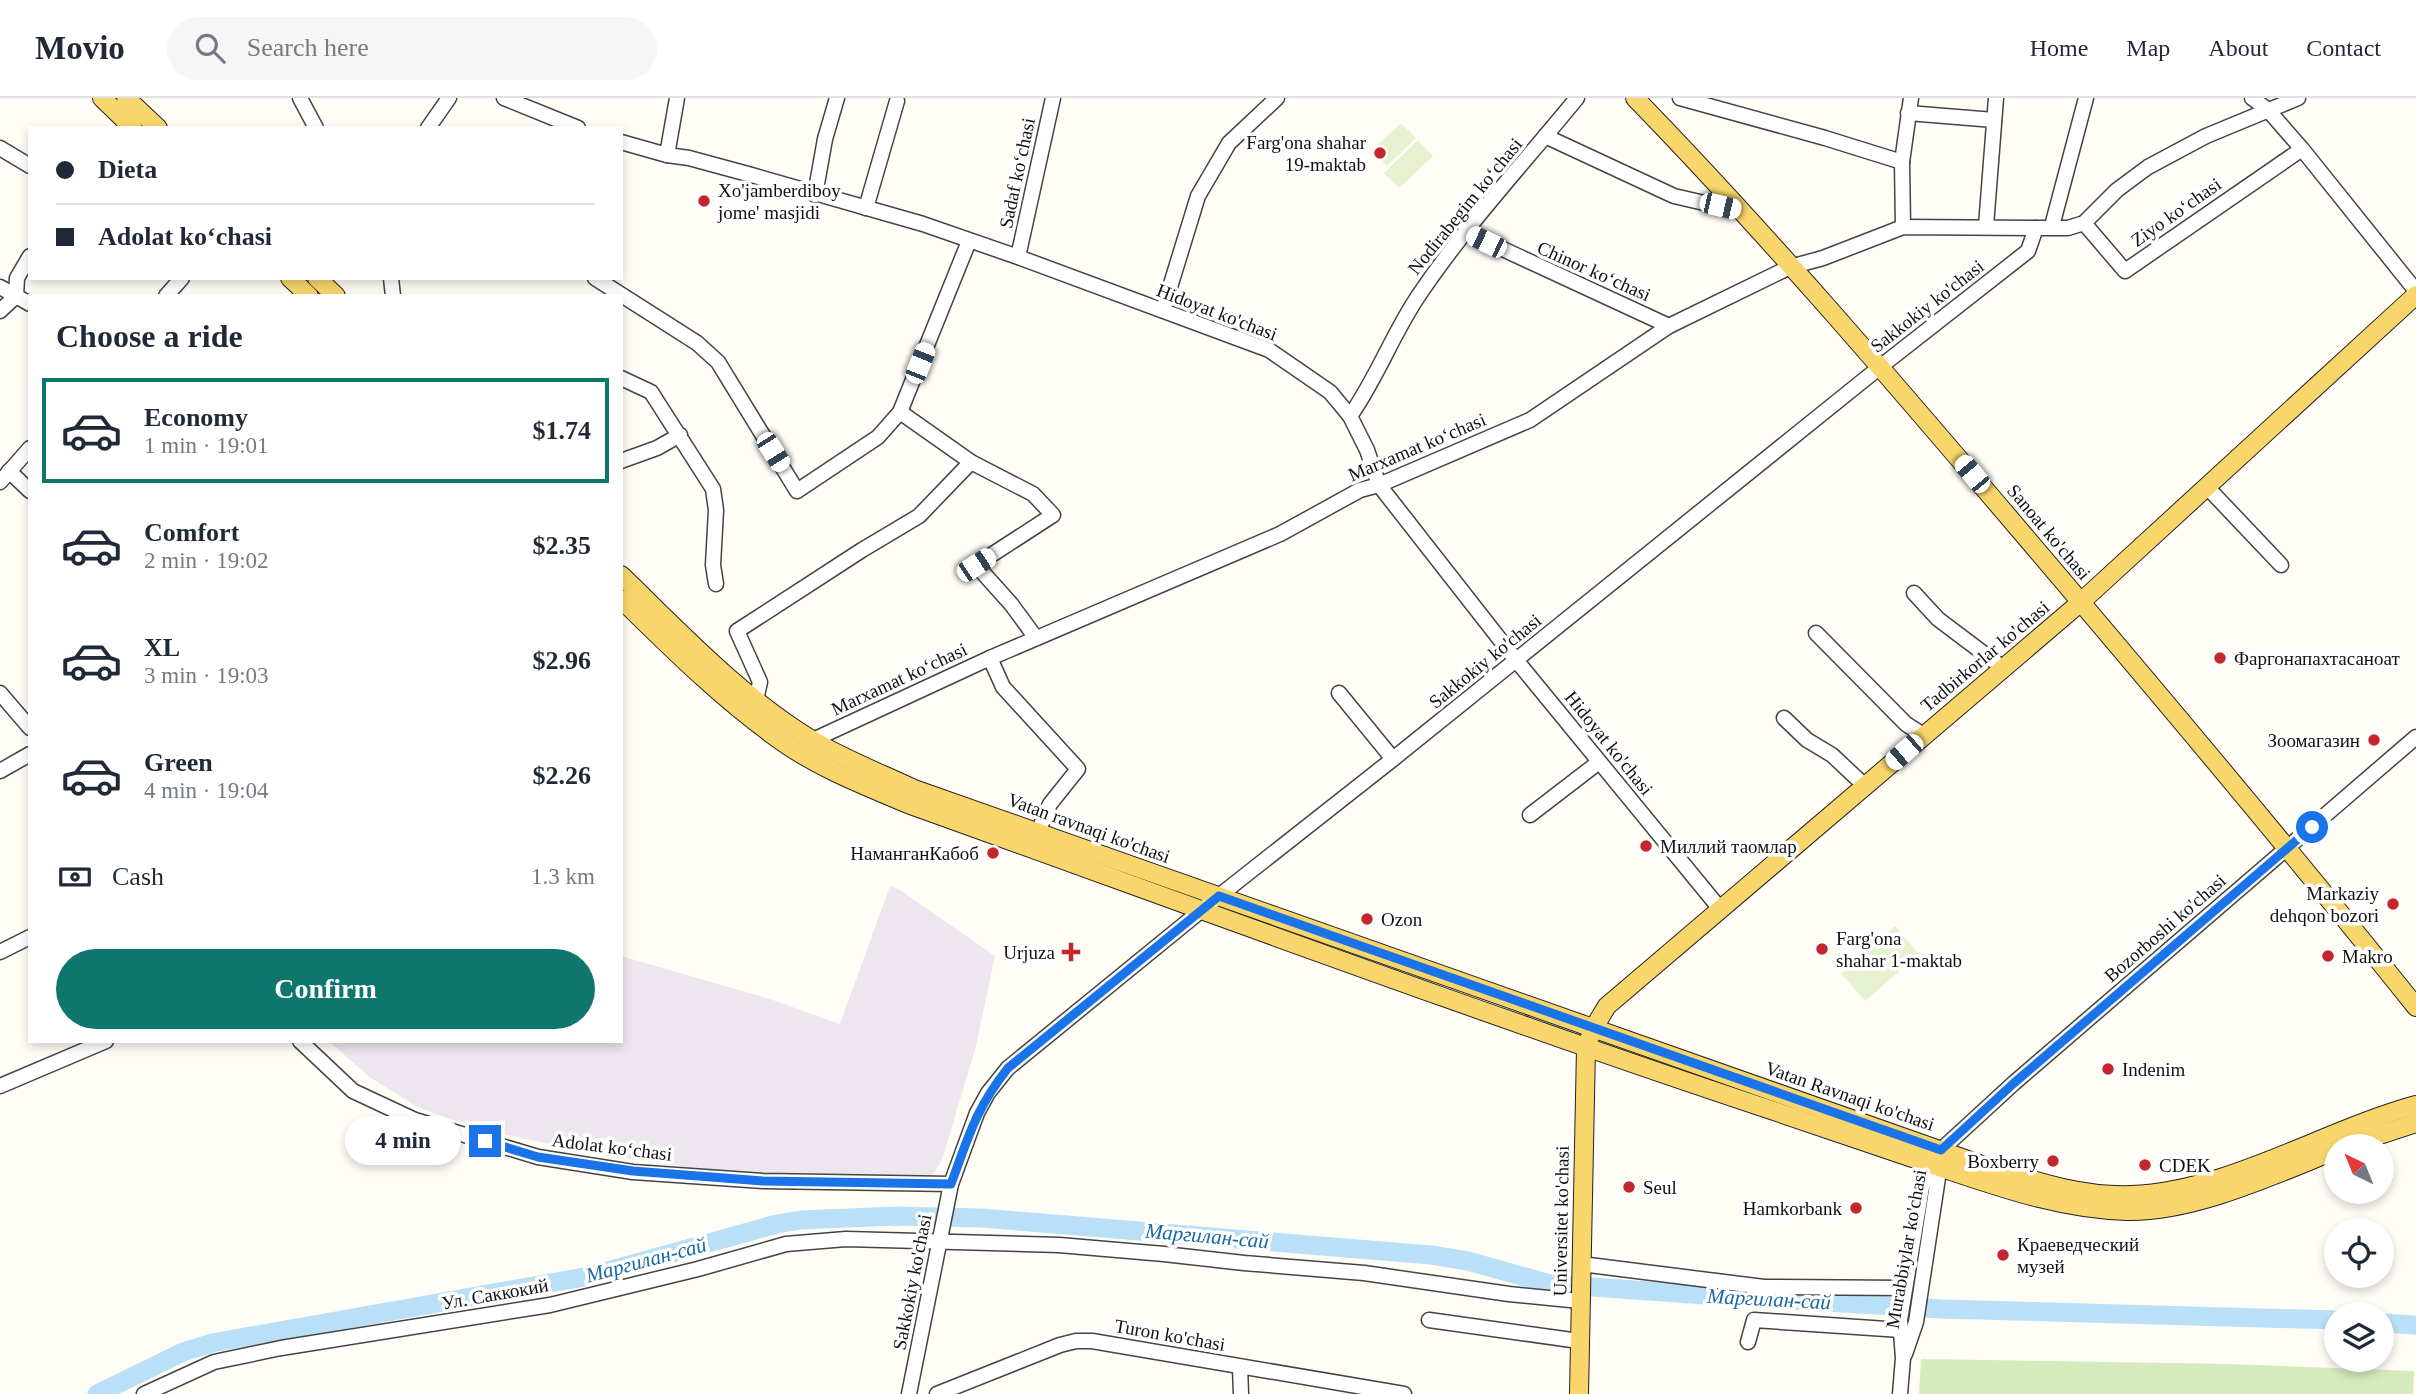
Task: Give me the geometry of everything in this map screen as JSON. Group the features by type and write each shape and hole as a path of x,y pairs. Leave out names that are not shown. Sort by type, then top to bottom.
{"main road":[{"path":"102,98 131,126"},
{"path":"127,98 156,126"},
{"name":"Sanoat ko'chasi","path":"1645,101 1880,367 2081,602 2288,847 2416,1007"},
{"path":"292,280 307,294"},
{"path":"319,280 334,294"},
{"name":"Tadbirkorlar ko'chasi","path":"1586,1048 1593,1029 1607,1006 2081,602 2416,293"},
{"name":"Vatan ravnaqi ko'chasi","path":"623,577 714,665 756,700 813,740 914,789 1593,1029"},
{"name":"Vatan ravnaqi ko'chasi","path":"623,601 728,700 789,746 829,768 908,804 1586,1048"},
{"name":"Vatan Ravnaqi ko'chasi","path":"1593,1029 2047,1202 2083,1208 2132,1211 2169,1206 2216,1195 2324,1154"},
{"name":"Vatan Ravnaqi ko'chasi","path":"1586,1048 1938,1161 2085,1192 2131,1195 2212,1180 2352,1126 2416,1105"},
{"name":"Universitet ko'chasi","path":"1579,1394 1586,1048"},
{"path":"2381,1134 2416,1122"}],"street":[{"path":"300,98 315,126"},
{"path":"429,126 449,98"},
{"path":"503,98 573,126"},
{"path":"667,155 677,98"},
{"path":"815,195 825,139 837,98"},
{"name":"Sadaf koʻchasi","path":"1018,257 1053,98"},
{"path":"1163,310 1198,196 1229,142 1277,98"},
{"name":"Nodirabegim koʻchasi","path":"1350,415 1367,391 1416,298 1446,255 1577,98"},
{"path":"1679,98 1902,162"},
{"path":"1986,226 1996,98"},
{"path":"2052,226 2086,98"},
{"path":"2252,98 2268,110 2302,149 2416,293"},
{"path":"2036,228 2068,228 2084,223 2117,190 2148,167 2206,136 2298,98"},
{"path":"866,208 897,101"},
{"path":"1903,227 1902,162 1910,105 1994,120"},
{"path":"1545,136 1674,196 1743,212"},
{"name":"Hidoyat ko'chasi","path":"623,144 713,164 866,208 1018,257 1269,349 1331,392 1350,415 1367,450 1379,485 1516,660 1721,909"},
{"path":"0,148 28,165"},
{"name":"Ziyo koʻchasi","path":"2084,223 2125,271 2302,149"},
{"name":"Marxamat koʻchasi","path":"813,740 989,658 1280,534 1360,490 1379,485 1530,420 1669,326 1790,267 1823,258 1903,227 2036,228"},
{"name":"Sakkokiy ko'chasi","path":"909,1394 951,1184 977,1113 988,1093 1008,1068 1202,909 2028,251 2036,228"},
{"name":"Chinor koʻchasi","path":"1466,232 1669,326"},
{"path":"623,296 697,343 718,362 797,491 878,437 900,412 969,241"},
{"path":"0,311 16,296 17,278 28,259"},
{"path":"168,294 180,280"},
{"path":"598,280 620,294"},
{"path":"0,287 28,303"},
{"path":"623,379 651,392 713,489 716,510 713,565 716,584"},
{"path":"900,412 971,462 1033,494 1053,515 976,565 1011,604 1036,638"},
{"path":"623,460 657,448 680,435"},
{"path":"28,450 5,477 28,490"},
{"path":"756,700 760,682 737,631 919,516 971,462"},
{"path":"2207,487 2281,565"},
{"path":"1914,593 1938,619 2003,668"},
{"path":"1816,633 1906,724 1923,735"},
{"path":"989,658 1003,687 1078,769 1050,804 1038,832"},
{"path":"1339,692 1393,759"},
{"path":"0,694 28,726"},
{"path":"1784,718 1807,740 1832,755 1865,786"},
{"name":"Bozorboshi ko'chasi","path":"1938,1161 2014,1083 2416,737"},
{"path":"0,771 28,755"},
{"path":"1530,816 1599,762"},
{"path":"0,952 28,938"},
{"path":"0,1086 101,1043"},
{"name":"Adolat koʻchasi","path":"302,1043 352,1091 415,1120 538,1157 633,1171 763,1181 951,1184"},
{"name":"Murabbiylar ko'chasi","path":"1900,1394 1903,1358 1900,1325 1909,1294 1922,1187 1938,1161"},
{"name":"Ул. Саккокий","path":"144,1394 214,1362 281,1348 550,1305 698,1269 786,1244 846,1239 1059,1245 1364,1273 1508,1294 1580,1301"},
{"path":"1581,1264 1763,1287 1909,1294"},
{"name":"Murabbiylar ko'chasi","path":"1903,1358 1916,1322 1909,1294"},
{"path":"1429,1320 1579,1341"},
{"path":"1748,1342 1754,1320 1900,1325"},
{"name":"Turon ko'chasi","path":"937,1394 1076,1341 1092,1341 1404,1394"},
{"path":"1240,1367 1241,1394"}],"shaded area":[{"path":"890,886 900,890 995,956 976,1046 942,1160 932,1176 718,1172 597,1154 488,1131 419,1108 368,1076 331,1043 623,1043 623,957 770,999 840,1024"}],"green space":[{"path":"1401,123 1416,138 1387,166 1372,150"},
{"path":"1418,140 1433,156 1399,188 1384,173"},
{"path":"1895,926 1919,954 1865,1001 1841,973"},
{"path":"1921,1359 2229,1364 2324,1368 2324,1372 2414,1371 2413,1394 1919,1394"}],"waterway":[{"name":"Маргилан-сай","path":"97,1394 183,1352 212,1343 590,1276 777,1224 801,1220 896,1216 981,1218 1431,1255 1468,1261 1550,1284 1943,1309 2324,1320"},
{"name":"Маргилан-сай","path":"2394,1324 2416,1325"}],"place":[{"name":"Farg'ona shahar 19-maktab","path":"1380,153"},
{"name":"Xo'jamberdiboy jome' masjidi","path":"704,201"},
{"name":"Фаргонапахтасаноат","path":"2220,658"},
{"name":"Зоомагазин","path":"2374,740"},
{"name":"Миллий таомлар","path":"1646,846"},
{"name":"НаманганКабоб","path":"993,853"},
{"name":"Markaziy dehqon bozori","path":"2393,904"},
{"name":"Ozon","path":"1367,919"},
{"name":"Farg'ona shahar 1-maktab","path":"1822,949"},
{"name":"Urjuza","path":"1071,952"},
{"name":"Makro","path":"2328,956"},
{"name":"Indenim","path":"2108,1069"},
{"name":"Boxberry","path":"2053,1161"},
{"name":"CDEK","path":"2145,1165"},
{"name":"Seul","path":"1629,1187"},
{"name":"Hamkorbank","path":"1856,1208"},
{"name":"Краеведческий музей","path":"2003,1255"}],"route":[{"path":"485,1141 538,1157 633,1171 763,1181 951,1184 977,1113 988,1093 1008,1068 1219,896 1941,1150 2014,1083 2312,827"}]}
